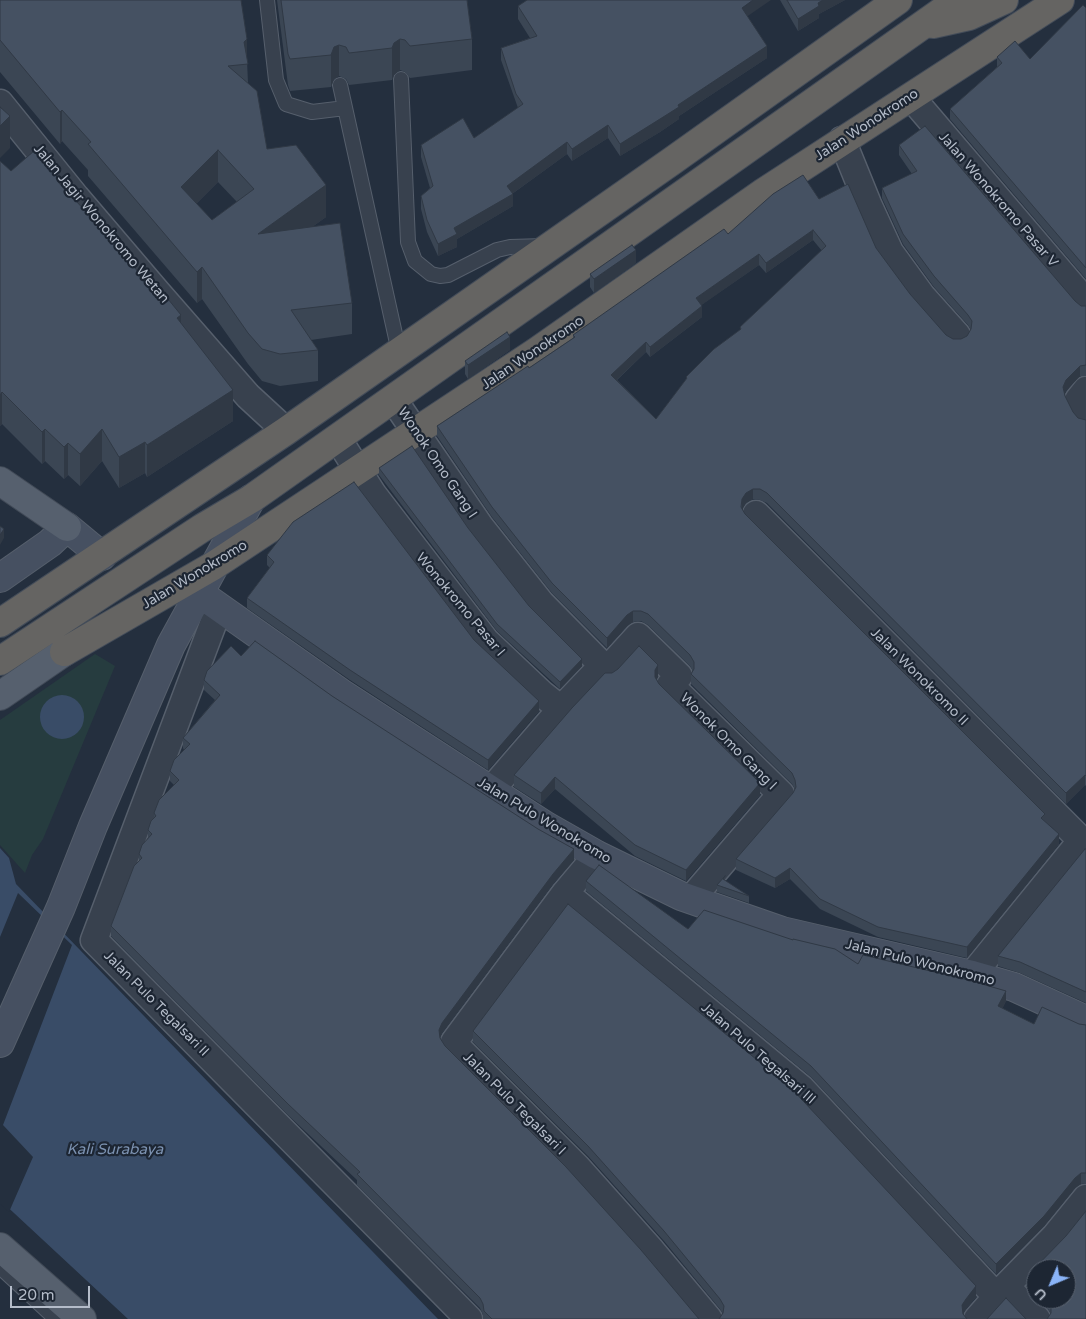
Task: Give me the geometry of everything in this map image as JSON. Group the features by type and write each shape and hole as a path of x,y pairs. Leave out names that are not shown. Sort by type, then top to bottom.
{"highway":[{"path":"0,623 286,431 898,0"},
{"path":"0,661 202,528 252,499 924,26 958,0"},
{"path":"924,26 969,16 1004,0"},
{"name":"Jalan Wonokromo","path":"64,652 214,566 536,352 764,192 1060,0"},
{"path":"64,652 112,587"}],"main road":[{"path":"0,481 67,527 102,556"},
{"path":"0,1043 59,912 93,826 171,645 209,600 214,566 252,499"},
{"path":"0,578 50,543 67,527"},
{"name":"Jalan Pulo Wonokromo","path":"209,600 341,693 546,826 596,855 681,896 782,931 972,975 1014,987 1086,1020"},
{"name":"Jalan Wonokromo","path":"0,696 64,652"},
{"path":"0,1246 82,1319"}],"street":[{"name":"Jalan Wonokromo Pasar V","path":"911,96 1086,302"},
{"name":"Jalan Jagir Wonokromo Wetan","path":"0,102 76,197 156,292 248,396 286,431"},
{"path":"842,140 890,252 922,296 957,335"},
{"path":"1086,390 1078,400 1086,416"},
{"name":"Wonok Omo Gang I","path":"393,399 480,526 541,604 607,670 638,636 679,676 670,686 781,794 691,899"},
{"name":"Wonokromo Pasar I","path":"338,439 373,494 486,641 524,678 561,709"},
{"name":"Jalan Wonokromo II","path":"756,514 1084,843 972,975"},
{"name":"Jalan Pulo Tegalsari II","path":"209,600 94,940 469,1319"},
{"path":"491,790 561,709 603,665"},
{"name":"Jalan Pulo Tegalsari I","path":"596,855 565,893 454,1042 577,1167 652,1250 709,1319"},
{"name":"Jalan Pulo Tegalsari III","path":"565,893 801,1088 1001,1291 1037,1319"},
{"path":"977,1319 1001,1291 1055,1236 1086,1198"}],"lane":[{"path":"267,0 276,80 286,104 312,112 345,108"},
{"path":"401,79 408,242 415,261 431,274 440,276 448,275 497,250 510,247 550,246"},
{"path":"340,86 399,352"},
{"path":"0,1267 56,1319"}],"green space":[{"path":"95,654 115,666 43,839 32,855 25,873 0,845 0,720"}],"water":[{"path":"58,695 66,695 78,701 84,717 78,733 66,739 58,739 46,733 40,721 40,713 46,701"},
{"name":"Kali Surabaya","path":"0,848 9,858 16,884 438,1319 128,1319 0,1200"}],"pier":[{"path":"18,893 72,945 3,1125 33,1157 9,1212 0,1204 0,937"}],"building":[{"path":"0,0 241,0 247,39 244,42 248,64 228,66 257,91 267,149 296,145 326,185 258,234 340,223 352,303 291,310 318,350 280,354 262,349 248,333 202,267 197,272 88,144 91,142 62,110 60,112 0,40","holes":["218,150 254,189 212,220 181,187"]},
{"path":"281,0 467,0 472,39 410,46 405,40 400,39 394,43 392,48 349,53 346,47 339,45 334,47 331,55 290,59"},
{"path":"527,0 753,0 742,8 767,46 678,105 679,107 620,144 608,125 572,149 567,142 507,186 513,194 454,228 457,234 438,244 427,220 421,196 433,186 421,145 463,118 474,138 523,104 516,94 501,48 537,36 518,6"},
{"path":"787,0 823,0 818,3 819,6 798,19"},
{"path":"1083,5 1086,8 1086,268 950,109 1002,63 997,57 1015,41 1030,59"},
{"path":"0,107 10,116 0,126"},
{"path":"925,126 1075,301 1081,306 1086,306 1086,365 1080,366 1066,380 1063,387 1073,412 1078,418 1086,420 1086,776 1066,793 767,493 760,489 753,489 746,493 742,499 741,507 745,514 1045,814 1041,818 1059,834 967,947 878,927 820,899 790,868 775,878 736,859 793,793 796,787 792,773 691,674 694,669 694,662 690,655 648,614 641,611 633,611 627,615 607,638 552,583 492,507 437,426 575,337 573,335 724,229 728,234 773,194 803,175 819,199 848,184 876,248 910,294 946,335 953,339 961,339 967,336 971,329 972,321 934,276 903,234 882,188 917,171 899,145","holes":["813,230 826,246 740,327 741,329 714,349 686,377 656,419 611,375 646,342 650,347 702,306 696,298 759,254 766,263"]},
{"path":"34,151 59,179 57,181 110,237 147,283 149,281 165,302 168,299 181,315 177,318 233,390 147,445 145,442 119,457 102,429 80,454 68,443 64,447 45,429 42,432 2,392 0,395 0,161 11,171"},
{"path":"632,245 636,250 594,279 590,274"},
{"path":"507,332 510,337 468,365 465,361"},
{"path":"412,446 468,528 529,606 582,659 560,682 497,624 379,468"},
{"path":"354,482 474,640 539,701 488,760 350,670 247,598 274,562 267,555 293,522"},
{"path":"0,526 4,529 0,535"},
{"path":"255,641 332,696 538,829 574,849 553,874 442,1023 439,1030 440,1038 445,1046 566,1167 641,1250 699,1319 492,1319 484,1311 480,1298 357,1174 360,1172 288,1104 111,926 134,866 142,858 139,854 142,845 152,834 148,830 151,821 156,816 154,813 159,800 179,780 170,771 174,760 190,744 183,738 220,695 204,680 207,671 231,646 241,656"},
{"path":"639,646 658,665 655,670 655,677 659,684 760,783 686,870 635,845 555,777 541,793 514,775 605,673 612,673 618,669"},
{"path":"1085,849 1086,992 1020,962 998,956"},
{"path":"599,865 688,929 704,910 793,940 835,949 858,964 863,955 1006,991 998,1006 1034,1024 1042,1007 1079,1024 1086,1025 1086,1173 1081,1173 1075,1178 1044,1216 996,1264 811,1066 586,881"},
{"path":"725,876 723,879 749,896 717,885"},
{"path":"568,904 791,1088 976,1286 962,1305 963,1314 967,1319 719,1319 723,1313 724,1306 720,1299 664,1231 588,1146 473,1031"},
{"path":"1086,1211 1086,1319 1047,1319 1051,1309 1076,1309 1076,1259 1044,1259 1066,1236"},
{"path":"1006,1298 1026,1319 987,1319"}]}
